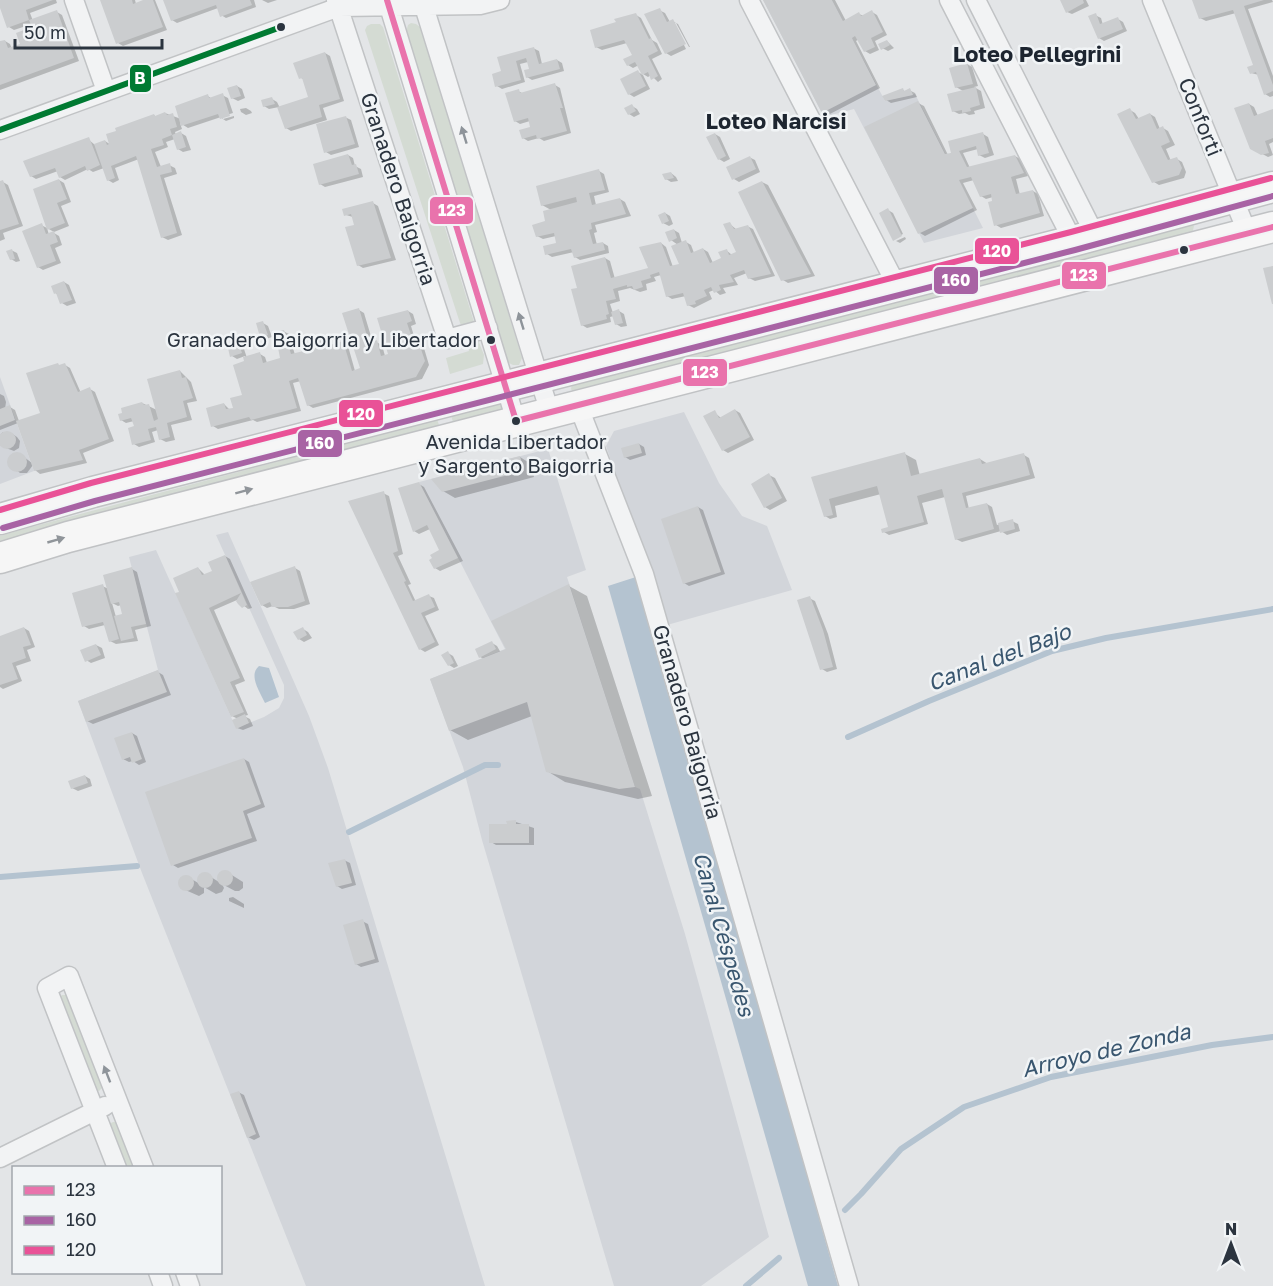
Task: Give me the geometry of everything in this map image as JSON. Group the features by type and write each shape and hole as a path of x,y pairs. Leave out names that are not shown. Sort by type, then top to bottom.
{"main road":[{"path":"0,519 93,492 1084,238 1273,187"},
{"path":"0,558 68,537 1261,230"}],"street":[{"path":"74,0 106,91"},
{"path":"0,130 337,4 480,5 500,0"},
{"path":"749,0 897,286"},
{"path":"949,0 1084,238"},
{"path":"975,0 1084,238"},
{"name":"Conforti","path":"1152,0 1233,197 1261,230"},
{"name":"Granadero Baigorria","path":"388,3 516,421"},
{"name":"Granadero Baigorria","path":"423,3 539,377 564,409 645,573 849,1286"},
{"name":"Granadero Baigorria","path":"337,4 447,339 488,328"},
{"path":"117,1166 47,988 69,976 144,1166"},
{"path":"0,1158 118,1100"}],"shaded area":[{"path":"763,0 832,0 885,101 915,94 983,228 924,243 854,109 824,117"},
{"path":"411,23 420,27 522,358 519,365 507,362 406,32"},
{"path":"371,24 380,24 383,27 474,322 470,326 462,326 460,323 365,30"},
{"path":"1191,223 1194,226 1192,234 574,394 571,389 572,384"},
{"path":"478,340 484,355 483,364 450,374 446,358 469,351 467,344"},
{"path":"0,377 34,471 0,484"},
{"path":"497,403 501,406 502,412 454,426 451,415"},
{"path":"684,412 719,483 742,516 767,526 792,590 667,625 606,446 614,431"},
{"path":"437,419 441,431 0,549 0,536 20,530"},
{"path":"548,449 586,570 567,577 635,787 640,789 685,934 769,1237 701,1286 614,1286 482,840 463,767 430,679 505,649 419,482"},
{"path":"228,532 309,716 328,768 485,1286 306,1286 142,873 78,701 158,670 129,557 156,550 236,728 264,717 279,708 284,698 284,685 216,535"},
{"path":"66,995 103,1087 99,1091 96,1091 59,998"},
{"path":"116,1122 134,1166 125,1166 109,1124"}],"water":[{"name":"Canal Céspedes","path":"639,576 838,1286 808,1286 608,586"},
{"path":"259,666 269,668 279,697 265,703 255,679"}],"building":[{"path":"0,0 53,0 26,10 29,20 7,28 0,8"},
{"path":"100,0 132,0 133,4 143,0 153,0 163,27 116,44"},
{"path":"163,0 250,0 252,5 220,17 216,5 171,21"},
{"path":"763,0 832,0 843,21 859,12 861,16 872,10 883,32 871,38 875,47 864,52 855,36 852,38 876,85 822,113"},
{"path":"1060,0 1083,0 1084,3 1066,13"},
{"path":"1192,0 1264,0 1244,6 1273,85 1273,91 1264,95 1256,72 1250,74 1247,67 1253,65 1233,10 1199,19"},
{"path":"660,8 667,22 673,19 686,44 665,54 644,14"},
{"path":"57,10 74,58 0,85 0,41 5,40 8,48 20,44 16,33 32,27 29,20"},
{"path":"636,13 658,51 648,56 658,76 651,80 648,72 642,75 635,62 627,66 623,59 632,55 624,40 595,48 590,30 616,22 614,19"},
{"path":"1096,13 1100,24 1118,17 1123,29 1098,39 1088,16"},
{"path":"887,40 890,45 881,50 878,44"},
{"path":"534,47 539,64 557,59 560,69 526,78 524,70 529,69 526,58 516,61 521,80 495,87 492,74 501,71 497,57"},
{"path":"325,52 340,99 319,105 322,117 285,129 277,107 308,97 302,78 299,79 293,63"},
{"path":"967,63 973,84 955,88 949,68"},
{"path":"638,70 646,86 628,95 620,79"},
{"path":"555,83 567,131 537,139 536,135 522,139 519,130 530,127 528,118 514,122 505,93 519,89 520,93"},
{"path":"237,85 241,96 231,99 227,88"},
{"path":"976,87 980,105 970,108 971,111 952,112 947,94"},
{"path":"903,88 904,91 910,88 913,95 885,101 882,96"},
{"path":"223,93 230,116 220,119 218,114 181,126 175,106 208,94 209,98"},
{"path":"272,97 275,104 263,107 261,100"},
{"path":"918,101 945,154 951,153 948,141 983,132 989,153 978,156 976,146 959,151 967,167 1015,155 1024,173 1011,177 1016,194 1033,190 1040,213 994,226 988,202 992,201 991,194 980,197 971,177 959,180 973,208 918,234 864,127"},
{"path":"1249,103 1254,116 1273,109 1273,138 1265,141 1269,153 1261,155 1250,149 1234,108"},
{"path":"632,104 636,111 628,115 624,108"},
{"path":"1130,108 1136,119 1150,113 1157,129 1163,126 1170,142 1161,146 1168,160 1177,157 1182,168 1179,175 1152,183 1117,114"},
{"path":"165,112 167,115 173,113 177,127 170,129 172,135 162,139 164,145 151,149 157,167 170,163 172,172 160,175 177,233 161,238 136,156 111,166 115,178 107,181 94,144 105,140 107,145 109,144 106,134 116,131 115,128"},
{"path":"346,116 355,144 324,153 316,124"},
{"path":"181,131 186,147 177,150 172,135"},
{"path":"715,133 726,156 718,160 706,137"},
{"path":"89,137 100,165 87,171 85,166 59,178 55,168 30,177 23,161"},
{"path":"348,154 352,165 356,164 359,174 319,185 313,164"},
{"path":"750,156 756,169 732,180 726,167"},
{"path":"599,169 605,190 589,193 592,205 620,198 626,214 591,223 592,229 589,230 593,244 603,242 605,250 574,258 571,249 545,255 543,246 556,243 554,233 536,237 532,225 545,221 543,211 577,202 576,197 541,206 536,186"},
{"path":"671,172 674,178 665,180 662,174"},
{"path":"59,179 67,199 57,203 65,223 47,230 33,189"},
{"path":"3,180 19,224 0,230 0,181"},
{"path":"762,181 811,274 781,281 738,192"},
{"path":"373,201 391,258 357,266 345,227 354,225 351,214 344,216 342,209"},
{"path":"888,208 902,236 893,241 879,213"},
{"path":"665,212 669,221 662,224 658,215"},
{"path":"730,222 734,229 748,225 771,274 748,279 744,270 730,275 734,282 719,285 721,290 714,293 711,287 704,290 707,296 695,301 696,304 687,306 683,293 666,297 659,272 641,281 643,287 634,290 632,286 627,287 627,285 613,289 616,299 606,301 609,314 606,315 607,319 581,326 571,289 577,288 571,266 605,257 611,278 648,268 639,247 661,242 670,266 679,264 671,246 686,240 691,253 703,248 710,263 721,258 718,252 727,249 729,255 736,252 723,224"},
{"path":"42,223 46,234 54,231 58,242 50,245 56,261 37,268 22,231"},
{"path":"674,229 677,238 669,242 665,232"},
{"path":"12,249 15,259 10,260 6,251"},
{"path":"1273,266 1273,304 1272,304 1263,268"},
{"path":"64,281 72,300 60,304 51,286"},
{"path":"359,308 369,343 377,340 381,356 388,354 377,318 408,310 412,321 407,323 411,335 416,334 425,361 416,377 307,406 298,378 289,381 297,408 211,427 206,408 224,403 226,409 233,408 230,398 242,395 233,365 244,361 243,357 260,352 263,363 280,358 275,332 284,330 291,354 308,350 307,347 319,344 317,337 324,335 327,346 343,341 352,371 360,368 342,313"},
{"path":"619,309 623,323 615,325 611,312"},
{"path":"263,321 268,335 260,337 256,323"},
{"path":"239,344 242,353 230,357 228,348"},
{"path":"58,363 59,365 65,363 78,392 90,387 109,439 79,450 83,460 34,471 16,421 40,413 26,373"},
{"path":"180,370 182,378 186,377 193,398 183,401 187,417 167,423 170,437 159,440 156,427 148,429 151,440 132,445 128,428 134,426 131,418 120,421 118,414 122,413 121,408 142,402 144,405 149,404 154,421 158,419 147,379"},
{"path":"10,405 15,420 0,426 0,409"},
{"path":"735,409 750,437 722,451 703,416 715,410 719,418"},
{"path":"4,432 10,432 15,437 15,443 10,448 4,448 -1,443 -1,437"},
{"path":"639,443 642,453 624,458 621,448"},
{"path":"17,452 24,455 27,462 24,469 17,472 10,469 7,462 10,455"},
{"path":"905,452 911,476 980,458 982,464 1024,453 1030,475 962,493 966,508 987,503 994,529 955,540 942,489 917,496 924,522 882,533 881,529 888,527 877,486 829,499 833,515 824,517 811,477"},
{"path":"520,456 524,471 442,492 431,479"},
{"path":"769,473 782,498 764,508 751,484"},
{"path":"419,482 458,558 434,569 429,560 432,558 430,555 439,550 427,525 413,532 398,488"},
{"path":"384,491 398,551 393,553 406,581 404,582 413,601 429,594 435,607 421,613 435,642 419,650 348,501"},
{"path":"698,506 721,572 683,584 661,519"},
{"path":"1013,519 1015,529 1000,533 998,523"},
{"path":"225,555 247,605 242,608 236,601 241,593 209,608 240,678 230,682 244,712 231,717 175,593 179,592 173,578 198,567 202,575 212,571 208,562"},
{"path":"295,566 305,601 288,607 272,607 270,602 261,606 250,582"},
{"path":"132,567 146,624 131,627 134,638 121,641 114,616 122,614 119,602 111,604 103,575"},
{"path":"103,584 119,639 109,642 103,622 82,627 72,593"},
{"path":"569,584 635,787 619,789 546,772 527,702 449,731 430,679 506,649 491,621"},
{"path":"810,596 823,630 833,667 820,670 797,600"},
{"path":"24,627 31,645 23,647 26,658 12,663 18,679 0,685 0,636"},
{"path":"303,627 307,635 298,640 293,632"},
{"path":"492,641 496,649 479,658 475,649"},
{"path":"96,644 101,655 85,662 80,650"},
{"path":"448,651 454,663 448,666 441,655"},
{"path":"158,670 167,692 86,722 78,701"},
{"path":"245,714 249,723 236,729 232,720"},
{"path":"132,732 142,759 132,763 130,757 122,760 114,738"},
{"path":"244,758 261,804 243,811 252,838 171,866 145,792"},
{"path":"85,775 88,783 71,789 68,781"},
{"path":"516,820 516,824 529,824 529,843 489,843 489,824 507,824 506,821"},
{"path":"345,859 352,883 336,887 328,863"},
{"path":"225,870 231,872 233,878 231,884 225,886 219,884 217,878 219,872"},
{"path":"205,872 211,874 213,880 211,886 205,888 199,886 197,880 199,874"},
{"path":"186,875 194,883 186,891 178,883"},
{"path":"363,919 375,959 355,965 343,925"},
{"path":"239,1091 256,1134 247,1138 230,1094"}],"waterway":[{"name":"Canal del Bajo","path":"848,737 1052,651 1106,638 1273,609"},
{"name":"Canal del Bajo","path":"349,832 485,765 498,765"},
{"name":"Canal del Bajo","path":"0,877 137,866"},
{"name":"Arroyo de Zonda","path":"845,1210 901,1149 964,1107 1051,1077 1212,1045 1273,1037"},
{"path":"746,1286 779,1258"}],"transit line":[{"name":"123","path":"387,0 516,421"},
{"name":"B","path":"0,130 281,27"},
{"name":"120","path":"0,510 91,483 1071,232 1271,178"},
{"name":"160","path":"3,528 95,501 1075,250 1273,196"},
{"name":"123","path":"516,421 1273,227"}],"place":[{"name":"Granadero Baigorria y Libertador","path":"491,340"},
{"name":"Avenida Libertador y Sargento Baigorria","path":"516,421"}],"district":[{"name":"Loteo Pellegrini","path":"1037,54"},
{"name":"Loteo Narcisi","path":"776,121"}]}
